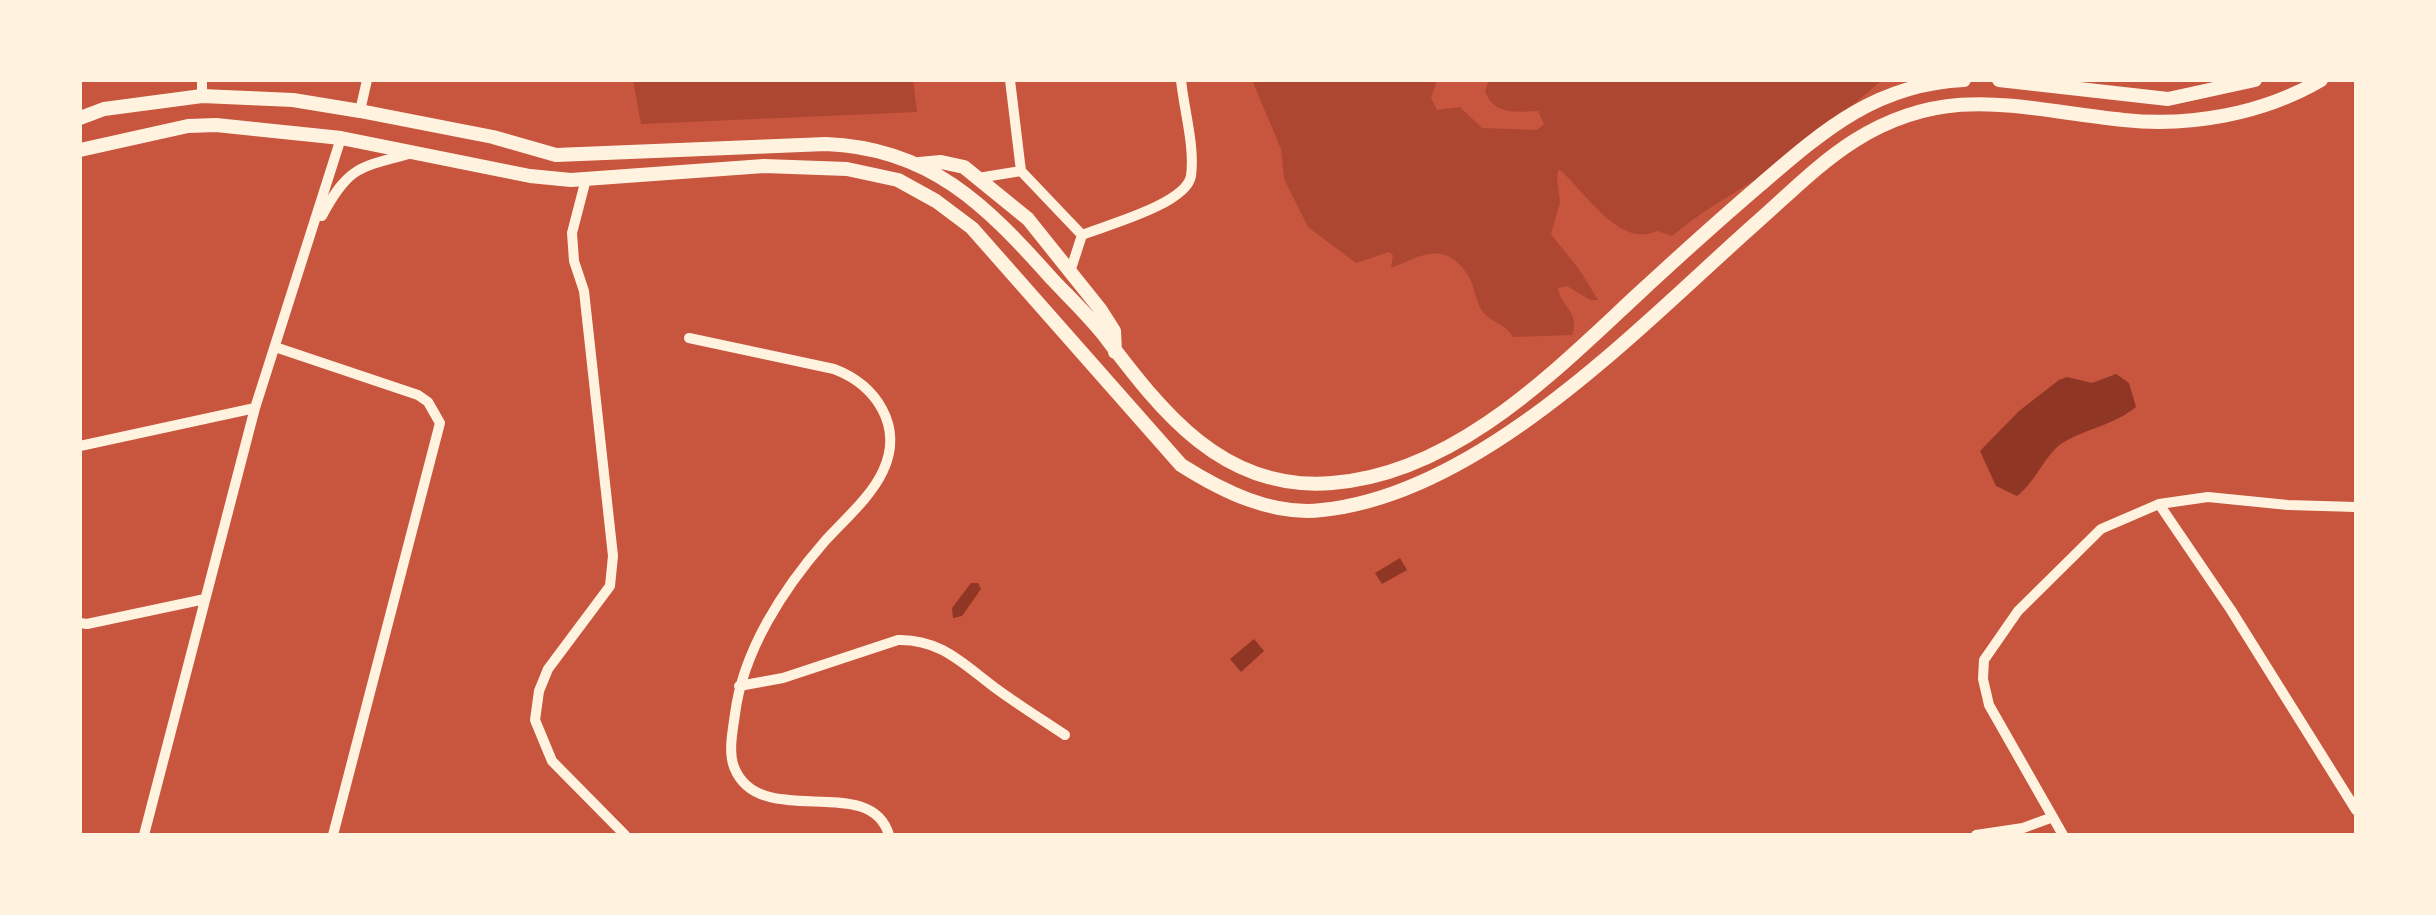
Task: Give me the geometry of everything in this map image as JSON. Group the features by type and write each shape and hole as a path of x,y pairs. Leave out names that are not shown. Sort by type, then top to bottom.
{"main road":[{"path":"80,118 104,109 202,88 360,111 492,137 556,155 826,144 862,146 918,164 976,202 1022,245 1102,333 1182,429 1226,461 1290,482 1334,484 1428,458 1478,428 1536,386 1710,228 1843,118 1887,95 1923,84 1964,80"},
{"path":"1999,80 2168,99 2255,80"},
{"path":"81,147 216,124 342,138 530,176 586,179 764,166 847,168 898,180 936,201 972,228 1181,465 1216,487 1248,499 1285,508 1322,510 1423,482 1476,455 1530,419 1825,162 1886,122 1910,112 1964,102 2127,120 2184,122 2254,109 2321,80"},
{"path":"918,164 942,162 964,167 1028,219 1114,331 1115,353"},
{"path":"1067,333 1074,320 1086,316"},
{"path":"1081,348 1100,345 1102,333"}],"street":[{"path":"360,111 367,80"},
{"path":"1010,80 1020,171 1082,236"},
{"path":"1070,272 1082,236 1167,202 1181,193 1190,180 1181,80"},
{"path":"144,835 256,408 342,138"},
{"path":"308,243 327,207 354,171 415,153"},
{"path":"978,178 1020,171"},
{"path":"586,179 572,233 587,318 612,556 610,586 548,669 535,720 552,761 626,835"},
{"path":"689,338 834,368 871,390 884,408 890,430 882,472 816,551 748,659 738,686 732,742 734,768 750,788 771,798 855,804 880,816 889,835"},
{"path":"274,348 418,395 428,402 440,423 333,835"},
{"path":"80,446 256,408"},
{"path":"2064,835 1989,705 1983,679 1984,660 2018,611 2101,528 2159,504 2208,497 2356,507"},
{"path":"2159,504 2231,610 2356,810"},
{"path":"80,622 88,624 205,600"},
{"path":"738,686 783,678 898,640 918,640 949,652 1065,735"},
{"path":"1976,835 2023,828 2053,817"}],"shaded area":[{"path":"633,80 913,80 917,112 641,124"},
{"path":"1252,80 1437,80 1431,98 1437,110 1460,107 1482,128 1537,130 1544,124 1538,111 1500,108 1485,91 1489,80 1882,80 1799,150 1672,236 1657,231 1629,232 1616,225 1559,169 1560,203 1551,234 1598,300 1590,300 1567,286 1558,288 1574,321 1572,335 1513,337 1483,312 1468,275 1451,257 1432,254 1391,268 1393,255 1389,252 1356,263 1308,227 1284,179 1281,149"},
{"path":"2116,374 2129,383 2136,407 2058,447 2017,496 1996,486 1980,451 2019,411 2059,380 2067,377 2092,383"},
{"path":"1400,558 1407,570 1382,584 1375,573"},
{"path":"971,583 978,583 981,589 962,616 953,618 952,608"},
{"path":"1254,639 1264,651 1241,672 1230,659"}]}
